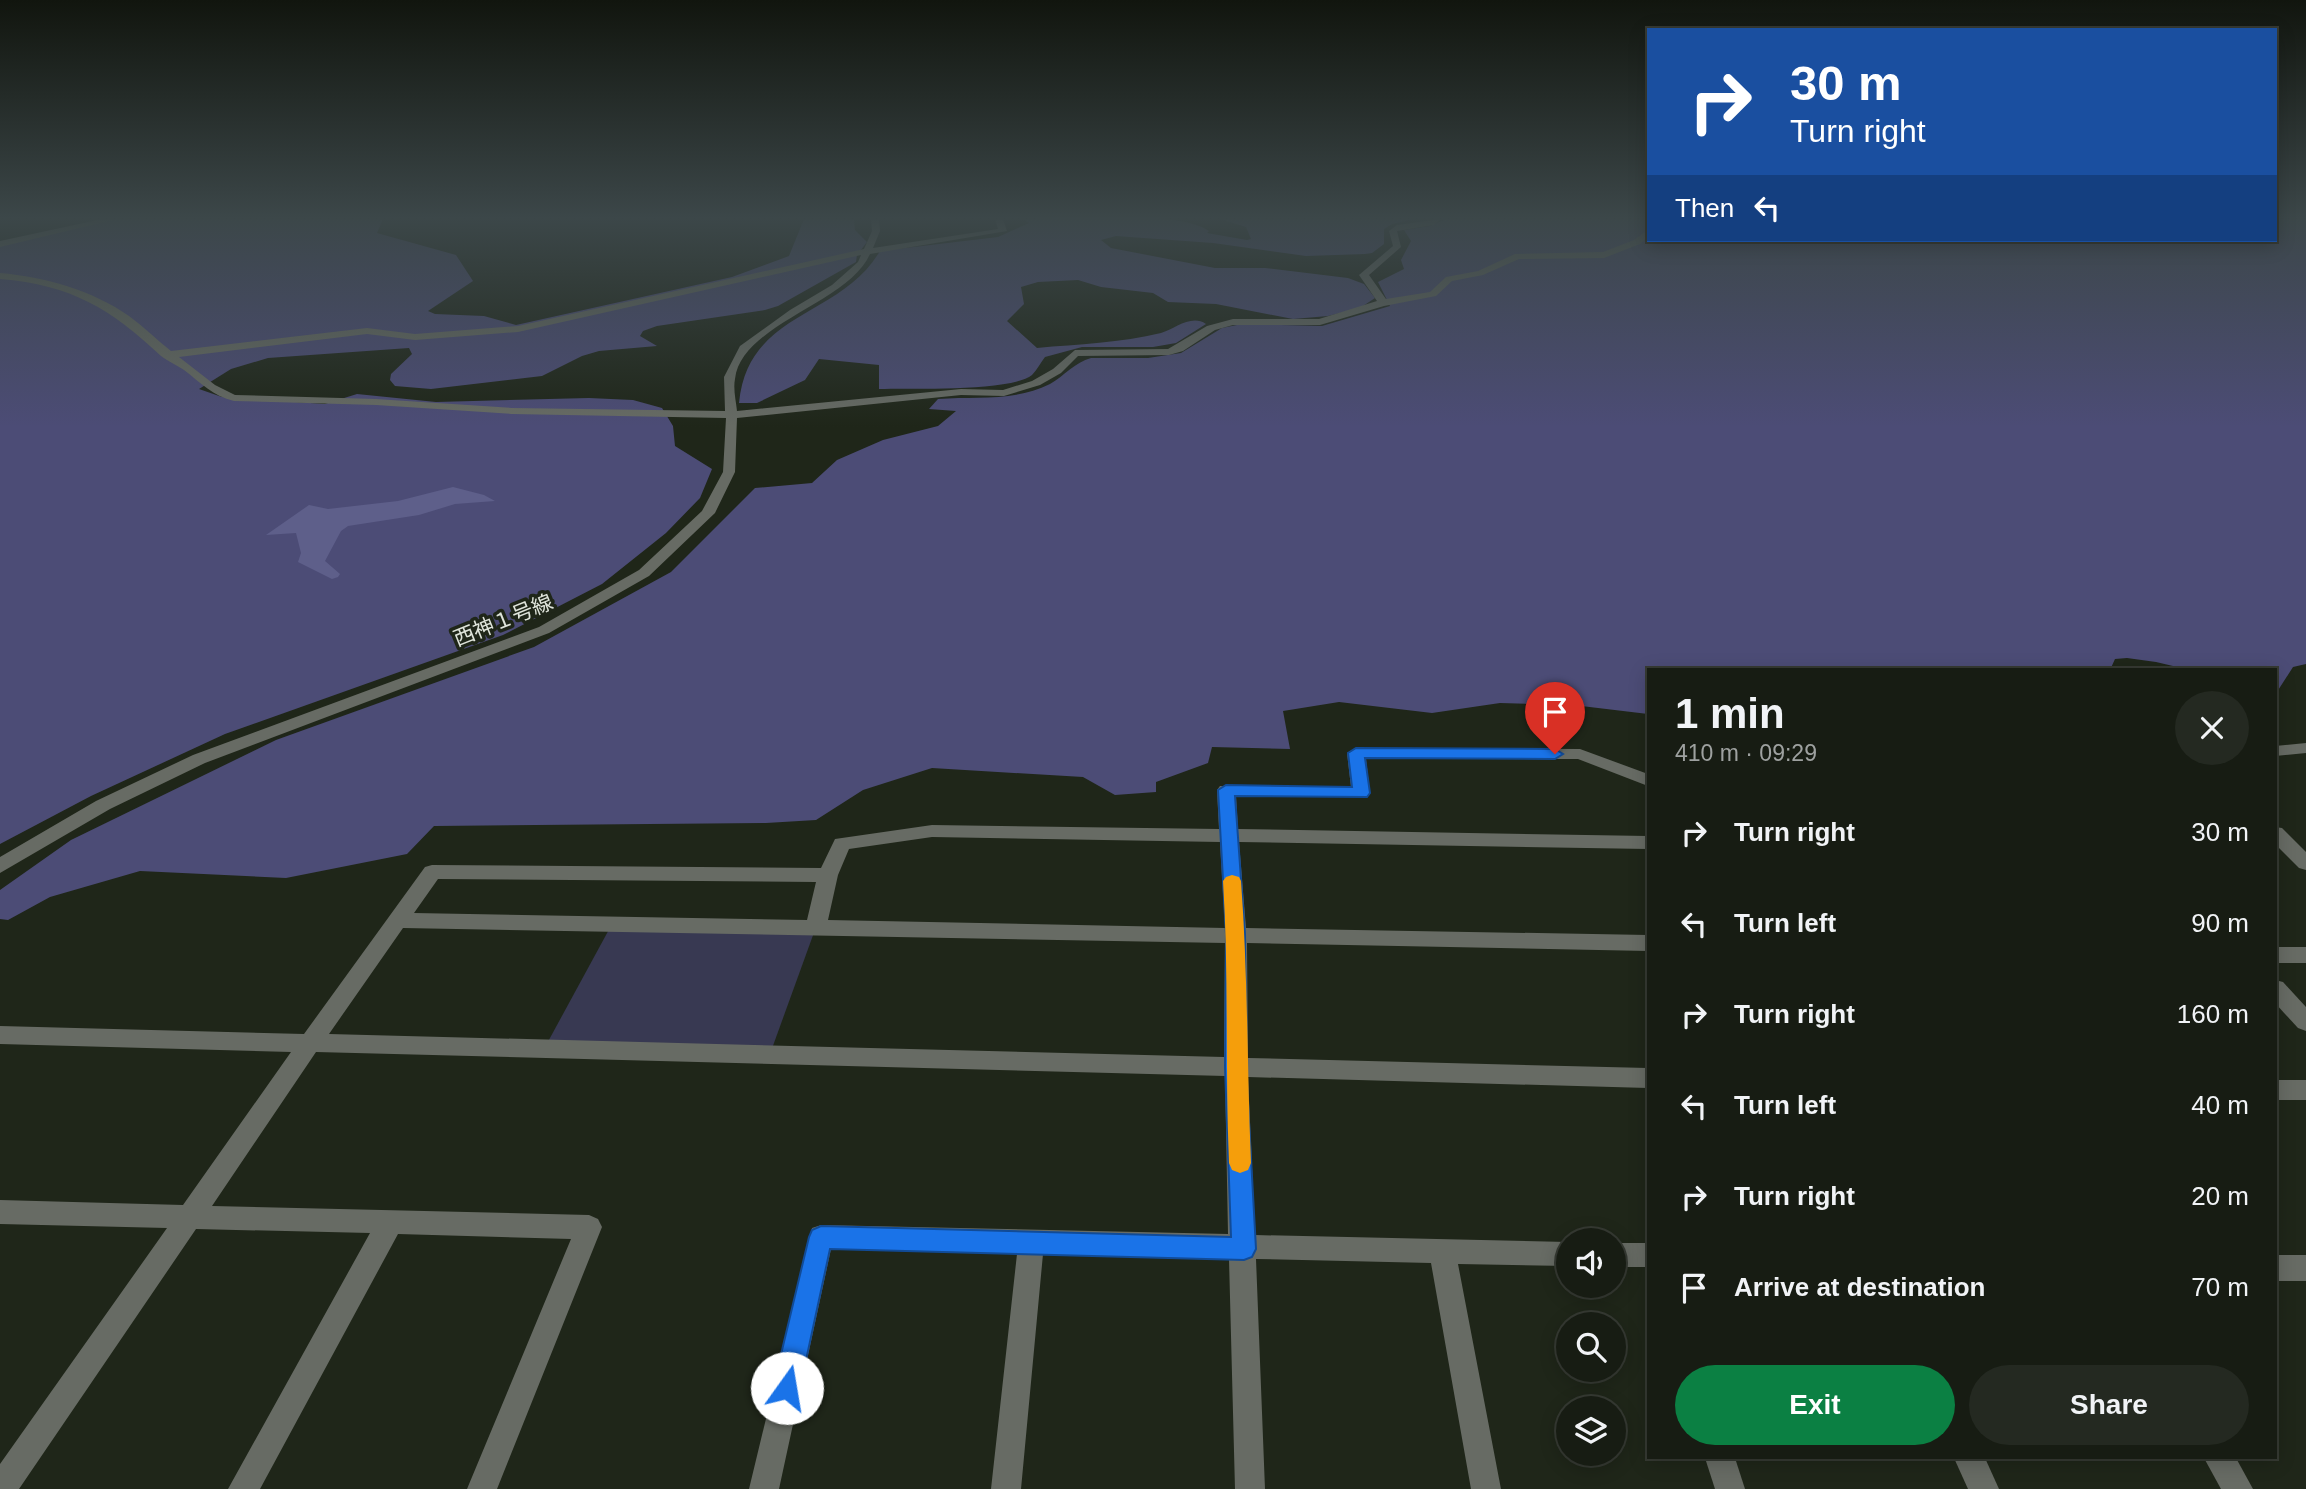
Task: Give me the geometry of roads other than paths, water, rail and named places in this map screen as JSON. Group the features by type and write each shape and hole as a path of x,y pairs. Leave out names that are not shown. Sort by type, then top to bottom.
{"street":[{"path":"61,288 107,306 127,319 166,355 181,363 215,392 234,398 376,402 512,411 731,415 961,392 1004,393 1036,383 1057,371 1075,353 1169,352 1179,349 1218,325 1255,321 1320,322 1382,303 1433,294 1439,288"},
{"path":"166,355 367,331 415,337 518,329 697,288"},
{"name":"西神１号線","path":"0,866 103,805 199,759 544,630 644,573 708,513 729,472 729,377 744,348 793,312 833,288"},
{"path":"1374,288 1382,303"},
{"path":"2277,751 2306,748"},
{"path":"1250,1489 1236,1067 1236,934 1226,790 1361,793 1356,753 1580,754 1647,780"},
{"path":"816,927 828,875 842,844 932,831 1647,842"},
{"path":"2277,835 2306,863"},
{"path":"1,1489 432,872 828,875"},
{"path":"396,920 1647,943"},
{"path":"2277,955 2306,955"},
{"path":"2277,990 2306,1022"},
{"path":"0,1035 1647,1077"},
{"path":"2277,1090 2306,1090"},
{"path":"0,1212 589,1227 482,1489"},
{"path":"243,1489 390,1223"},
{"path":"764,1489 821,1237 1244,1249 1556,1254"},
{"path":"1006,1489 1031,1243"},
{"path":"1442,1252 1486,1489"},
{"path":"1626,1255 1647,1255"},
{"path":"2277,1268 2306,1268"},
{"path":"1720,1459 1730,1489"},
{"path":"1969,1459 1984,1489"},
{"path":"2220,1459 2238,1489"}]}
